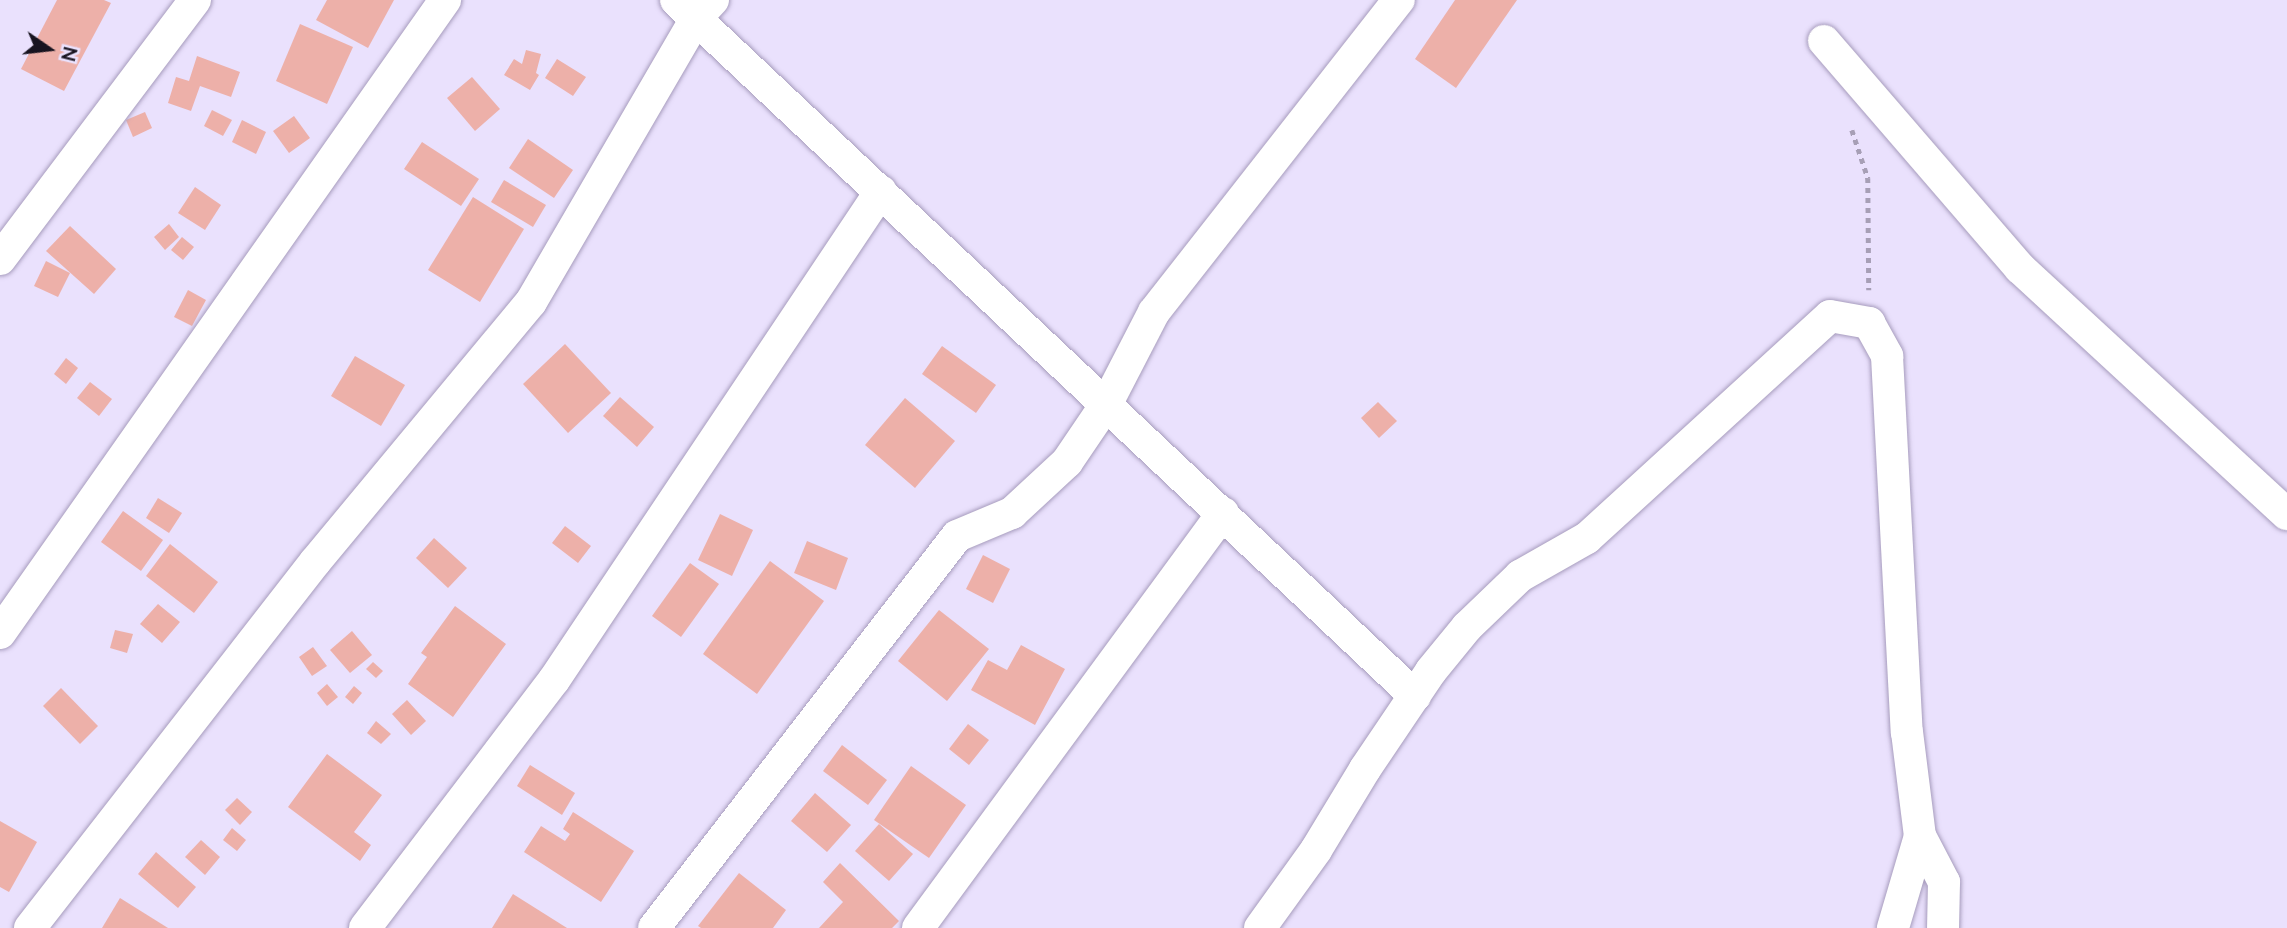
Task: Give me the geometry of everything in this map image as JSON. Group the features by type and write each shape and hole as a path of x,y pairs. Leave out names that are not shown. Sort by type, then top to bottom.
{"street":[{"path":"0,259 195,0"},
{"path":"0,632 445,0"},
{"path":"654,928 957,536 1012,513 1067,462 1107,403 1154,312 1399,0"},
{"path":"30,928 315,562 531,302 695,6 881,191 1415,696"},
{"path":"1824,41 2020,268 2287,514"},
{"path":"365,928 554,680 881,191"},
{"path":"1260,928 1316,850 1364,769 1431,671 1467,628 1520,576 1587,538 1830,316 1869,323 1887,356 1907,732 1920,836 1944,882 1943,928"},
{"path":"918,928 1223,513"},
{"path":"1893,928 1920,836"}],"path":[{"path":"1852,129 1868,178 1869,323"}],"building":[{"path":"57,0 104,0 111,3 64,91 21,69"},
{"path":"327,0 394,0 368,48 316,20"},
{"path":"1455,0 1517,0 1456,88 1415,59"},
{"path":"300,24 353,47 327,104 276,81"},
{"path":"526,50 541,54 536,73 539,75 530,90 504,75 514,59 522,64"},
{"path":"197,56 240,72 231,97 200,86 191,111 168,103 176,77 189,81"},
{"path":"557,59 586,77 573,96 545,78"},
{"path":"472,77 500,109 475,131 447,98"},
{"path":"212,110 232,120 223,136 204,126"},
{"path":"145,112 152,128 133,137 126,120"},
{"path":"294,116 310,138 289,153 273,131"},
{"path":"242,120 266,132 256,154 232,142"},
{"path":"528,139 573,170 554,198 509,168"},
{"path":"422,142 479,179 461,206 404,169"},
{"path":"504,180 546,205 533,227 491,202"},
{"path":"195,187 221,205 205,230 178,213"},
{"path":"473,197 524,229 480,302 428,270"},
{"path":"169,224 179,237 165,250 154,237"},
{"path":"70,226 116,269 94,294 46,251"},
{"path":"182,237 194,247 183,260 171,250"},
{"path":"46,261 70,273 58,297 34,286"},
{"path":"188,290 206,300 192,326 174,317"},
{"path":"565,344 611,393 568,433 523,384"},
{"path":"942,346 996,385 976,413 922,374"},
{"path":"355,356 405,385 381,426 331,396"},
{"path":"66,358 78,368 66,384 54,374"},
{"path":"90,382 112,399 99,416 77,398"},
{"path":"620,397 654,427 637,447 603,416"},
{"path":"905,398 955,441 915,488 865,445"},
{"path":"1378,402 1397,421 1379,438 1361,418"},
{"path":"158,498 182,513 169,533 146,518"},
{"path":"123,511 163,540 141,571 101,542"},
{"path":"720,514 753,530 732,576 698,560"},
{"path":"565,526 591,546 578,563 552,543"},
{"path":"434,538 467,568 448,588 416,558"},
{"path":"807,541 848,558 836,590 794,573"},
{"path":"170,544 218,582 194,613 146,576"},
{"path":"983,555 1010,569 993,603 966,589"},
{"path":"770,561 824,601 757,694 703,654"},
{"path":"690,563 719,584 681,637 652,616"},
{"path":"158,604 180,622 162,643 140,624"},
{"path":"455,606 506,644 453,717 408,684 427,657 421,653"},
{"path":"939,610 989,649 947,701 898,661"},
{"path":"115,630 133,634 127,653 110,648"},
{"path":"352,631 372,655 350,673 330,650"},
{"path":"1021,645 1065,669 1035,725 971,690 988,660 1007,670"},
{"path":"313,647 327,666 312,676 299,657"},
{"path":"373,662 383,671 376,678 366,669"},
{"path":"327,684 338,697 327,706 317,693"},
{"path":"354,686 362,693 353,704 345,697"},
{"path":"61,688 98,726 80,744 43,706"},
{"path":"407,700 426,721 411,735 392,714"},
{"path":"376,721 391,734 381,744 367,733"},
{"path":"968,724 989,740 969,765 949,749"},
{"path":"842,745 887,780 868,805 823,771"},
{"path":"327,754 382,795 354,832 371,845 360,861 288,807"},
{"path":"530,765 575,793 562,815 517,786"},
{"path":"911,766 966,805 929,858 874,820"},
{"path":"815,793 851,825 827,852 791,821"},
{"path":"237,798 252,812 240,825 225,810"},
{"path":"573,812 634,851 601,902 524,852 541,826 565,841 570,834 563,829"},
{"path":"0,821 37,842 9,892 0,887"},
{"path":"879,824 913,854 889,881 855,851"},
{"path":"232,828 246,840 237,851 223,840"},
{"path":"201,840 220,857 205,875 185,857"},
{"path":"156,852 196,887 178,908 138,874"},
{"path":"840,863 899,921 892,928 819,928 843,902 823,882"},
{"path":"739,873 786,910 773,928 698,926"},
{"path":"513,894 567,928 492,928"},
{"path":"120,898 168,928 102,928"}]}
